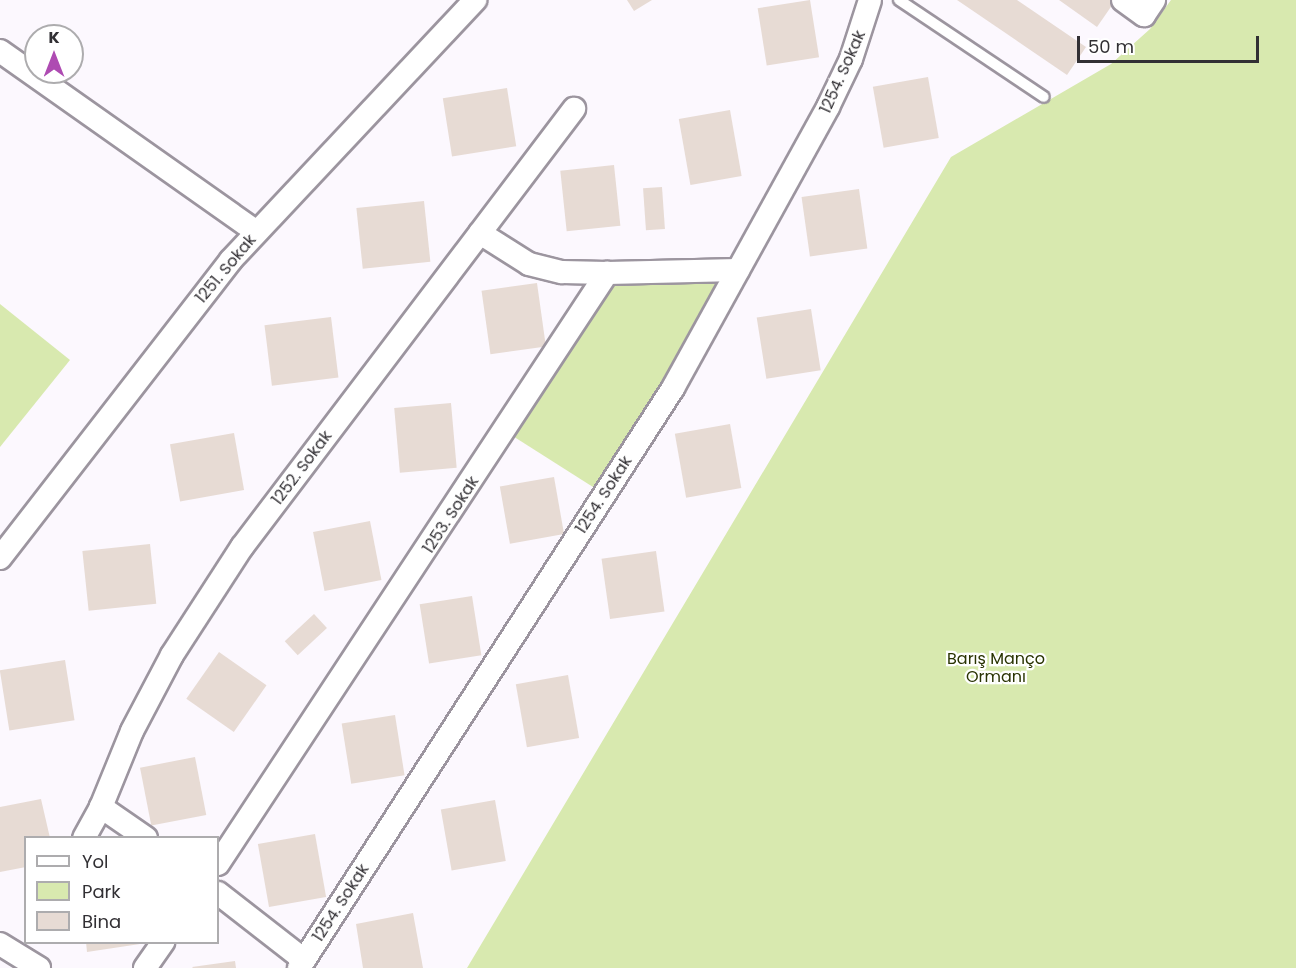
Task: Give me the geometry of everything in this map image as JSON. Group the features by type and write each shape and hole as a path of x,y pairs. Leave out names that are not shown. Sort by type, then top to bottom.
{"street":[{"name":"1251. Sokak","path":"0,558 257,232 475,0"},
{"name":"1254. Sokak","path":"301,964 673,388 828,107 851,59 870,0"},
{"path":"1123,0 1149,7"},
{"path":"0,51 257,232"},
{"name":"1252. Sokak","path":"85,836 101,807 132,731 206,600 574,109"},
{"path":"480,233 529,264 562,272 738,270"},
{"name":"1253. Sokak","path":"219,862 607,273"},
{"path":"101,807 144,836"},
{"path":"219,894 301,964"},
{"path":"145,968 162,944"},
{"path":"13,952 39,968"}],"lane":[{"path":"899,0 1044,97"}],"green space":[{"name":"Barış Manço Ormanı","path":"1171,0 1296,0 1296,968 467,968 951,157 1111,64 1150,29"},
{"path":"738,270 604,494 505,431 607,273"},
{"path":"0,304 70,360 0,447"}],"building":[{"path":"627,0 652,0 634,11"},
{"path":"810,0 819,57 767,66 758,8"},
{"path":"957,0 1017,0 1086,47 1067,75"},
{"path":"1059,0 1114,0 1115,1 1097,27"},
{"path":"928,77 939,138 884,148 873,87"},
{"path":"507,88 516,146 452,156 443,98"},
{"path":"730,110 742,176 690,185 679,119"},
{"path":"614,165 620,226 567,231 560,171"},
{"path":"662,187 665,229 646,230 643,188"},
{"path":"859,189 867,248 810,256 802,197"},
{"path":"424,201 430,262 363,269 356,208"},
{"path":"537,283 546,346 490,354 482,291"},
{"path":"811,309 821,370 766,379 757,318"},
{"path":"331,317 338,378 272,386 264,325"},
{"path":"451,403 457,468 400,473 394,408"},
{"path":"730,424 741,488 686,498 675,434"},
{"path":"234,433 244,490 180,501 170,444"},
{"path":"554,477 564,534 510,544 500,487"},
{"path":"370,521 381,580 325,591 313,532"},
{"path":"150,544 156,604 89,611 82,551"},
{"path":"656,551 664,611 610,619 602,559"},
{"path":"472,596 481,655 429,664 420,604"},
{"path":"314,614 327,628 298,655 285,641"},
{"path":"219,652 267,685 234,732 186,699"},
{"path":"65,660 75,720 9,731 0,670"},
{"path":"568,675 579,738 527,747 516,684"},
{"path":"395,715 405,775 351,784 342,723"},
{"path":"195,757 206,815 151,826 140,768"},
{"path":"41,799 50,836 24,836 24,867 0,872 0,807"},
{"path":"495,800 506,861 452,871 441,810"},
{"path":"315,834 326,897 269,907 258,844"},
{"path":"413,913 423,968 363,968 356,924"},
{"path":"86,944 140,944 87,952"},
{"path":"235,961 236,968 192,967"}]}
